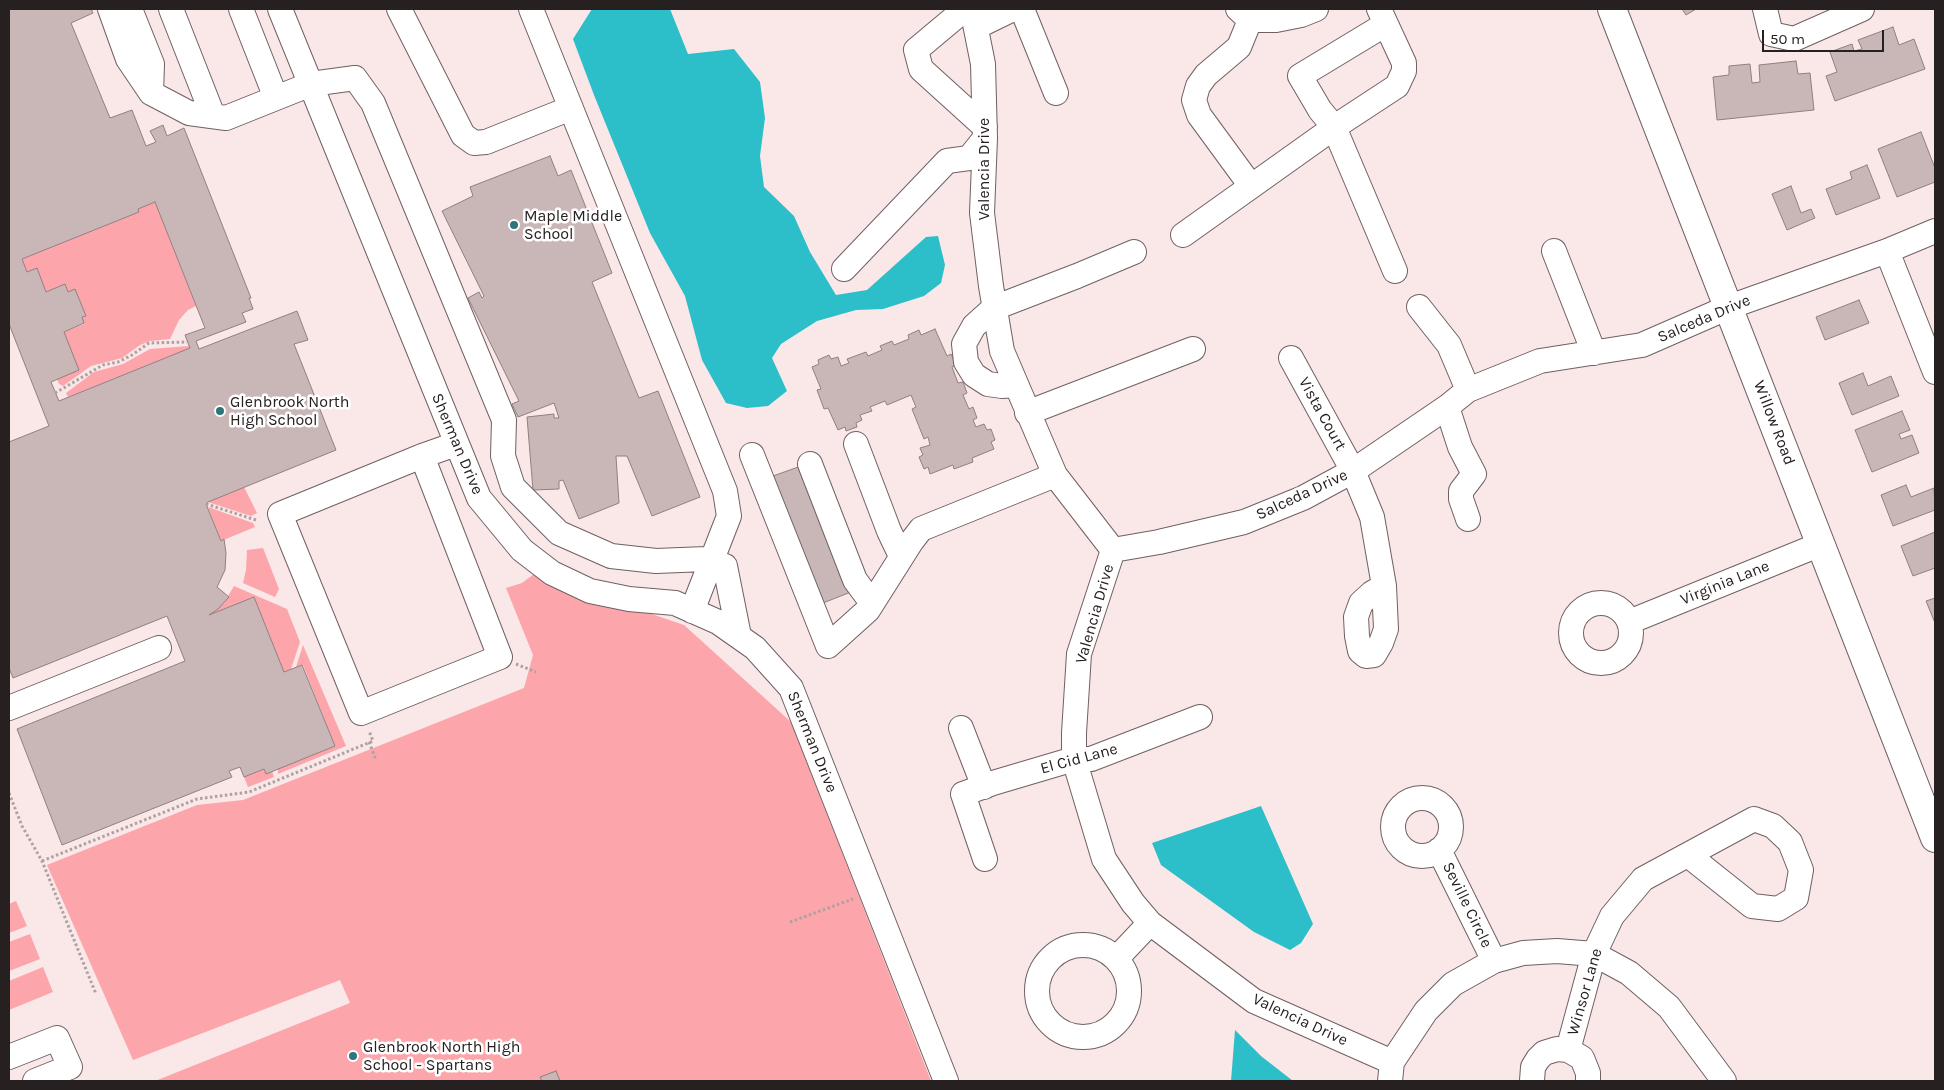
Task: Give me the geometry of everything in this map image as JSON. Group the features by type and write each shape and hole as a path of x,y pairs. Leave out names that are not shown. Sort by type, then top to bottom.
{"main road":[{"name":"Willow Road","path":"1612,9 1935,838"}],"street":[{"path":"110,9 128,59 151,93 189,113 226,118 311,84 355,78 373,103 504,420 503,456 513,487 559,533 611,556 656,561 706,559 724,566 739,636"},
{"path":"130,9 152,64 151,93"},
{"path":"171,9 213,116"},
{"path":"241,9 276,98"},
{"name":"Sherman Drive","path":"280,9 479,498 522,550 552,573 590,591 629,599 675,603 718,622 755,648 791,688 946,1081"},
{"path":"399,9 462,135 474,143 486,142 571,108"},
{"path":"531,9 725,491 729,516 692,611"},
{"path":"844,269 948,160 969,158 985,133 920,69 916,50 971,15 1013,9"},
{"path":"1022,9 1056,93"},
{"path":"1251,186 1199,115 1194,100 1198,86 1206,75 1239,47 1244,14 1276,20 1301,15 1316,9"},
{"path":"1765,9 1771,34 1794,39 1847,12"},
{"name":"Valencia Drive","path":"971,15 983,64 985,133 982,213 994,308 1002,351 1027,413 1048,455 1055,474 1113,550 1079,654 1074,733 1074,760 1104,859 1133,903 1150,923 1254,1001 1391,1072"},
{"path":"1183,235 1334,127 1397,86 1402,78 1404,63 1383,16 1300,76 1320,110 1334,127 1395,271"},
{"name":"Salceda Drive","path":"1113,550 1159,542 1244,522 1303,498 1353,471 1447,407 1468,390 1540,361 1642,345 1728,307 1935,231"},
{"path":"1887,250 1935,372"},
{"path":"1554,251 1594,353"},
{"path":"1016,385 988,384 974,375 966,362 964,344 974,326 994,308 1134,252"},
{"path":"1419,307 1449,345 1468,390"},
{"path":"1027,413 1193,349"},
{"name":"Vista Court","path":"1291,358 1353,471 1372,517 1384,586"},
{"path":"1447,407 1460,447 1474,474 1461,491 1461,499 1468,519"},
{"path":"422,456 500,658 361,713 280,514 422,456 456,444"},
{"path":"856,444 889,531 901,556"},
{"path":"752,455 828,646 868,610 901,556 921,529 1055,474"},
{"path":"810,464 854,580 872,603"},
{"name":"Virginia Lane","path":"1629,622 1821,544"},
{"path":"9,708 159,648"},
{"name":"El Cid Lane","path":"985,860 963,794 1074,760 1091,759 1200,718"},
{"path":"962,728 984,787"},
{"name":"Winsor Lane","path":"1568,1050 1594,954 1612,916 1644,879 1688,855 1754,819 1773,826 1790,842 1801,870 1796,898 1778,909 1752,906 1688,855"},
{"name":"Seville Circle","path":"1439,850 1494,960"},
{"path":"1116,959 1150,923"},
{"path":"1391,1072 1426,1011 1453,984 1494,960 1523,953 1557,951 1594,954 1630,974 1669,1007 1724,1081"},
{"path":"9,1057 58,1038 70,1068 35,1081"},
{"name":"Winsor Lane","path":"1532,1081 1533,1067 1544,1053 1557,1049 1568,1050 1582,1058 1588,1073 1588,1081"}],"path":[{"path":"56,393 103,365 118,362 132,355 149,343 188,342"},
{"path":"206,504 256,520"},
{"path":"42,861 197,799 249,792 373,741 361,713"},
{"path":"369,742 376,760"},
{"path":"9,792 22,826 42,861 96,994"},
{"path":"790,922 872,893"}],"shaded area":[{"path":"155,202 196,306 188,310 179,320 170,339 150,341 140,345 122,358 91,366 63,386 59,384 57,379 64,332 84,324 82,317 86,316 75,290 68,292 65,284 46,292 37,268 27,272 22,259 139,212 138,209"},
{"path":"189,346 190,348 68,397 66,393 94,372 123,364 150,349"},
{"path":"244,487 257,513 251,516 208,502"},
{"path":"208,507 253,523 255,527 221,541"},
{"path":"263,548 279,589 275,597 243,583 247,550"},
{"path":"534,574 684,625 791,722 931,1081 155,1081 350,1003 340,980 133,1060 47,865 197,805 243,800 524,688 533,655 506,588 522,583"},
{"path":"234,586 287,609 300,642 291,669 284,672 254,597 209,615 224,603"},
{"path":"303,645 346,746 278,774 278,769 335,746 303,665 296,667"},
{"path":"264,769 266,774 272,771 274,777 248,787 244,777"},
{"path":"16,901 27,926 9,933 9,904"},
{"path":"30,934 40,959 9,971 9,942"},
{"path":"43,967 53,992 9,1010 9,981"}],"water":[{"path":"592,9 670,9 688,54 734,49 760,82 765,118 760,156 764,187 794,216 810,252 836,295 867,290 926,237 938,236 945,265 941,283 924,296 883,309 856,310 817,321 781,344 772,358 787,391 768,406 747,408 726,403 702,360 685,296 650,233 573,39"},
{"path":"1261,806 1313,924 1301,943 1290,950 1254,932 1161,865 1152,843"},
{"path":"1235,1030 1261,1056 1293,1081 1231,1081"}],"building":[{"name":"Glenbrook North High School","path":"9,9 91,9 93,13 71,23 110,118 132,110 146,146 156,142 150,131 163,125 167,136 184,128 251,298 249,298 253,309 242,313 246,322 196,341 199,349 297,311 308,340 294,344 336,450 206,504 221,541 224,539 226,553 225,570 217,587 229,597 218,609 209,615 254,597 284,672 302,665 335,746 266,774 264,769 244,777 240,767 229,771 232,777 62,845 17,729 185,661 167,616 13,678 9,668 9,442 49,426 9,324","holes":["155,202 205,328 185,335 190,348 59,401 51,382 79,370 64,332 84,323 82,317 86,316 75,289 68,292 65,284 46,292 37,268 27,272 22,259 139,212 138,209"]},
{"path":"1682,9 1696,9 1686,15"},
{"path":"1893,27 1899,45 1914,39 1925,69 1835,101 1826,76 1837,72 1830,52 1852,44 1854,51 1862,49 1858,40"},
{"path":"1796,61 1798,74 1810,73 1814,110 1717,120 1713,77 1729,75 1729,66 1750,64 1752,83 1760,82 1759,65"},
{"path":"1921,132 1935,168 1935,182 1897,197 1878,149"},
{"path":"550,156 558,176 571,170 612,273 592,282 639,398 658,391 700,497 652,516 627,456 616,456 619,503 579,519 563,480 559,481 559,489 533,490 527,417 554,414 554,418 559,418 554,403 518,417 512,404 519,401 468,298 479,292 482,298 484,296 442,211 473,196 470,187"},
{"path":"1867,165 1880,198 1836,215 1826,189 1852,179 1850,172"},
{"path":"1791,186 1801,213 1811,209 1815,218 1787,230 1772,194"},
{"path":"1859,300 1869,323 1825,340 1816,317"},
{"path":"935,329 947,356 951,354 956,365 952,367 958,383 963,382 967,393 963,395 969,409 973,407 977,418 973,420 976,427 984,424 987,430 991,429 995,440 991,442 994,449 972,458 973,462 954,469 953,465 930,474 928,467 924,469 919,457 923,455 920,448 930,445 928,437 924,439 912,409 916,407 911,395 887,405 885,401 870,407 872,411 860,415 862,420 856,423 857,427 846,431 845,427 838,430 828,408 824,409 817,390 821,389 812,367 819,364 818,360 829,355 831,359 838,357 841,366 849,363 847,359 866,352 868,356 882,350 880,346 892,341 894,345 909,339 908,335 919,330 921,335"},
{"path":"1863,373 1868,386 1891,376 1899,396 1852,415 1839,383"},
{"path":"1902,411 1910,430 1899,434 1901,439 1912,435 1919,453 1872,472 1855,430"},
{"path":"801,466 851,592 823,603 773,476"},
{"path":"1906,485 1911,497 1934,488 1935,510 1893,526 1881,495"},
{"path":"1935,532 1935,568 1913,576 1901,546"},
{"path":"1935,598 1935,623 1926,601"},
{"path":"556,1071 560,1081 542,1081 540,1077"}],"place":[{"name":"Maple Middle School","path":"514,225"},
{"name":"Glenbrook North High School","path":"220,411"},
{"name":"Glenbrook North High School - Spartans","path":"353,1056"}]}
